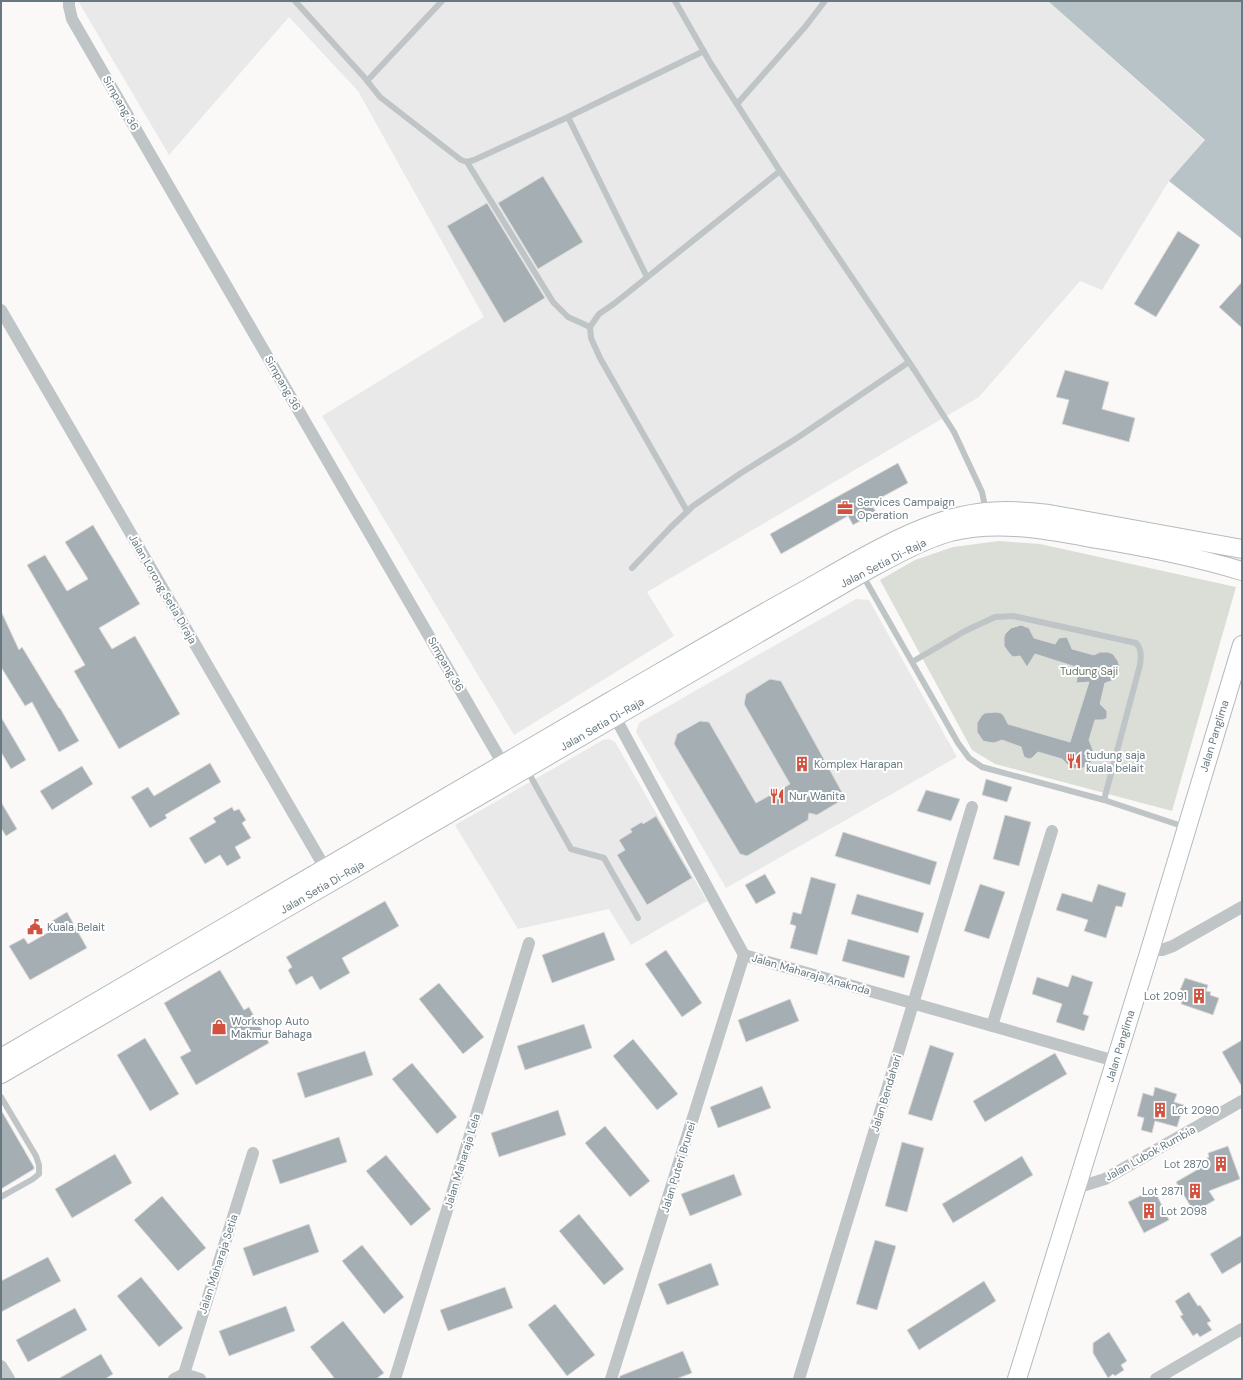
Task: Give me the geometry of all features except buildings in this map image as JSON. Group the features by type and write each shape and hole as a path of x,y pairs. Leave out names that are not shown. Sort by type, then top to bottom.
{"main road":[{"name":"Jalan Setia Di-Raja","path":"1,1058 746,622 892,541 921,529 952,518 986,511 1013,510 1049,514 1242,549"},
{"name":"Jalan Setia Di-Raja","path":"1,1074 862,573 897,554 936,537 964,530 1003,526 1038,528 1182,556 1242,571"},
{"name":"Jalan Panglima","path":"1017,1379 1150,950 1242,645"}],"street":[{"name":"Simpang 36","path":"69,1 72,19 503,764"},
{"name":"Jalan Lorong Setia Diraja","path":"1,310 325,868"},
{"name":"Jalan Maharaja Anaknda","path":"615,717 744,955 1115,1061"},
{"name":"Jalan Bendahari","path":"799,1379 972,807"},
{"path":"992,1026 1052,830"},
{"path":"1150,950 1162,950 1173,946 1242,907"},
{"name":"Jalan Maharaja Lela","path":"394,1379 529,943"},
{"name":"Jalan Puteri Brunei","path":"611,1379 744,955"},
{"name":"Jalan Lubok Rumbia","path":"1076,1188 1105,1179 1242,1101"},
{"name":"Jalan Maharaja Setia","path":"179,1376 253,1153"},
{"path":"1156,1379 1242,1330"},
{"path":"1,1366 9,1379"},
{"path":"179,1376 200,1379"}],"lane":[{"path":"295,1 380,97 444,148 461,160 467,162 568,117 704,51"},
{"path":"367,81 442,1"},
{"path":"675,1 704,51 780,171 954,432 982,492 986,511"},
{"path":"737,104 805,28 825,1"},
{"path":"568,117 647,277"},
{"path":"467,162 553,302 568,317 590,327"},
{"path":"687,511 600,358 591,338 590,327 599,314 615,303 780,171"},
{"path":"632,568 687,511 741,473 797,438 908,362"},
{"path":"862,573 958,743 969,758 982,767 1104,800 1187,827"},
{"path":"912,662 995,617 1013,616 1136,643 1140,646 1140,665 1104,800"},
{"path":"526,768 571,849 604,858 638,918"},
{"path":"1,1097 36,1156 39,1166 39,1174 1,1198"}],"shaded area":[{"path":"78,1 1048,1 1205,141 1169,181 1102,290 1080,281 979,397 647,592 674,636 514,735 322,416 484,317 358,91 289,17 169,155"},
{"path":"1048,1 1242,1 1242,239 1169,181 1205,140"},
{"path":"856,599 869,600 957,757 726,888 636,732 639,723"},
{"path":"609,739 615,742 707,901 631,945 609,909 518,929 455,825 603,740"}],"green space":[{"name":"Tudung Saji","path":"999,541 1040,544 1236,587 1172,811 995,764 972,750 880,580 915,560 953,547"}],"place":[{"name":"Services Campaign Operation","path":"845,508"},
{"name":"tudung saja kuala belait","path":"1074,761"},
{"name":"Komplex Harapan","path":"802,764"},
{"name":"Nur Wanita","path":"777,796"},
{"name":"Kuala Belait","path":"35,927"},
{"name":"Lot 2091","path":"1199,996"},
{"name":"Workshop Auto Makmur Bahaga","path":"219,1027"},
{"name":"Lot 2090","path":"1160,1110"},
{"name":"Lot 2870","path":"1221,1164"},
{"name":"Lot 2871","path":"1195,1191"},
{"name":"Lot 2098","path":"1149,1211"}]}
